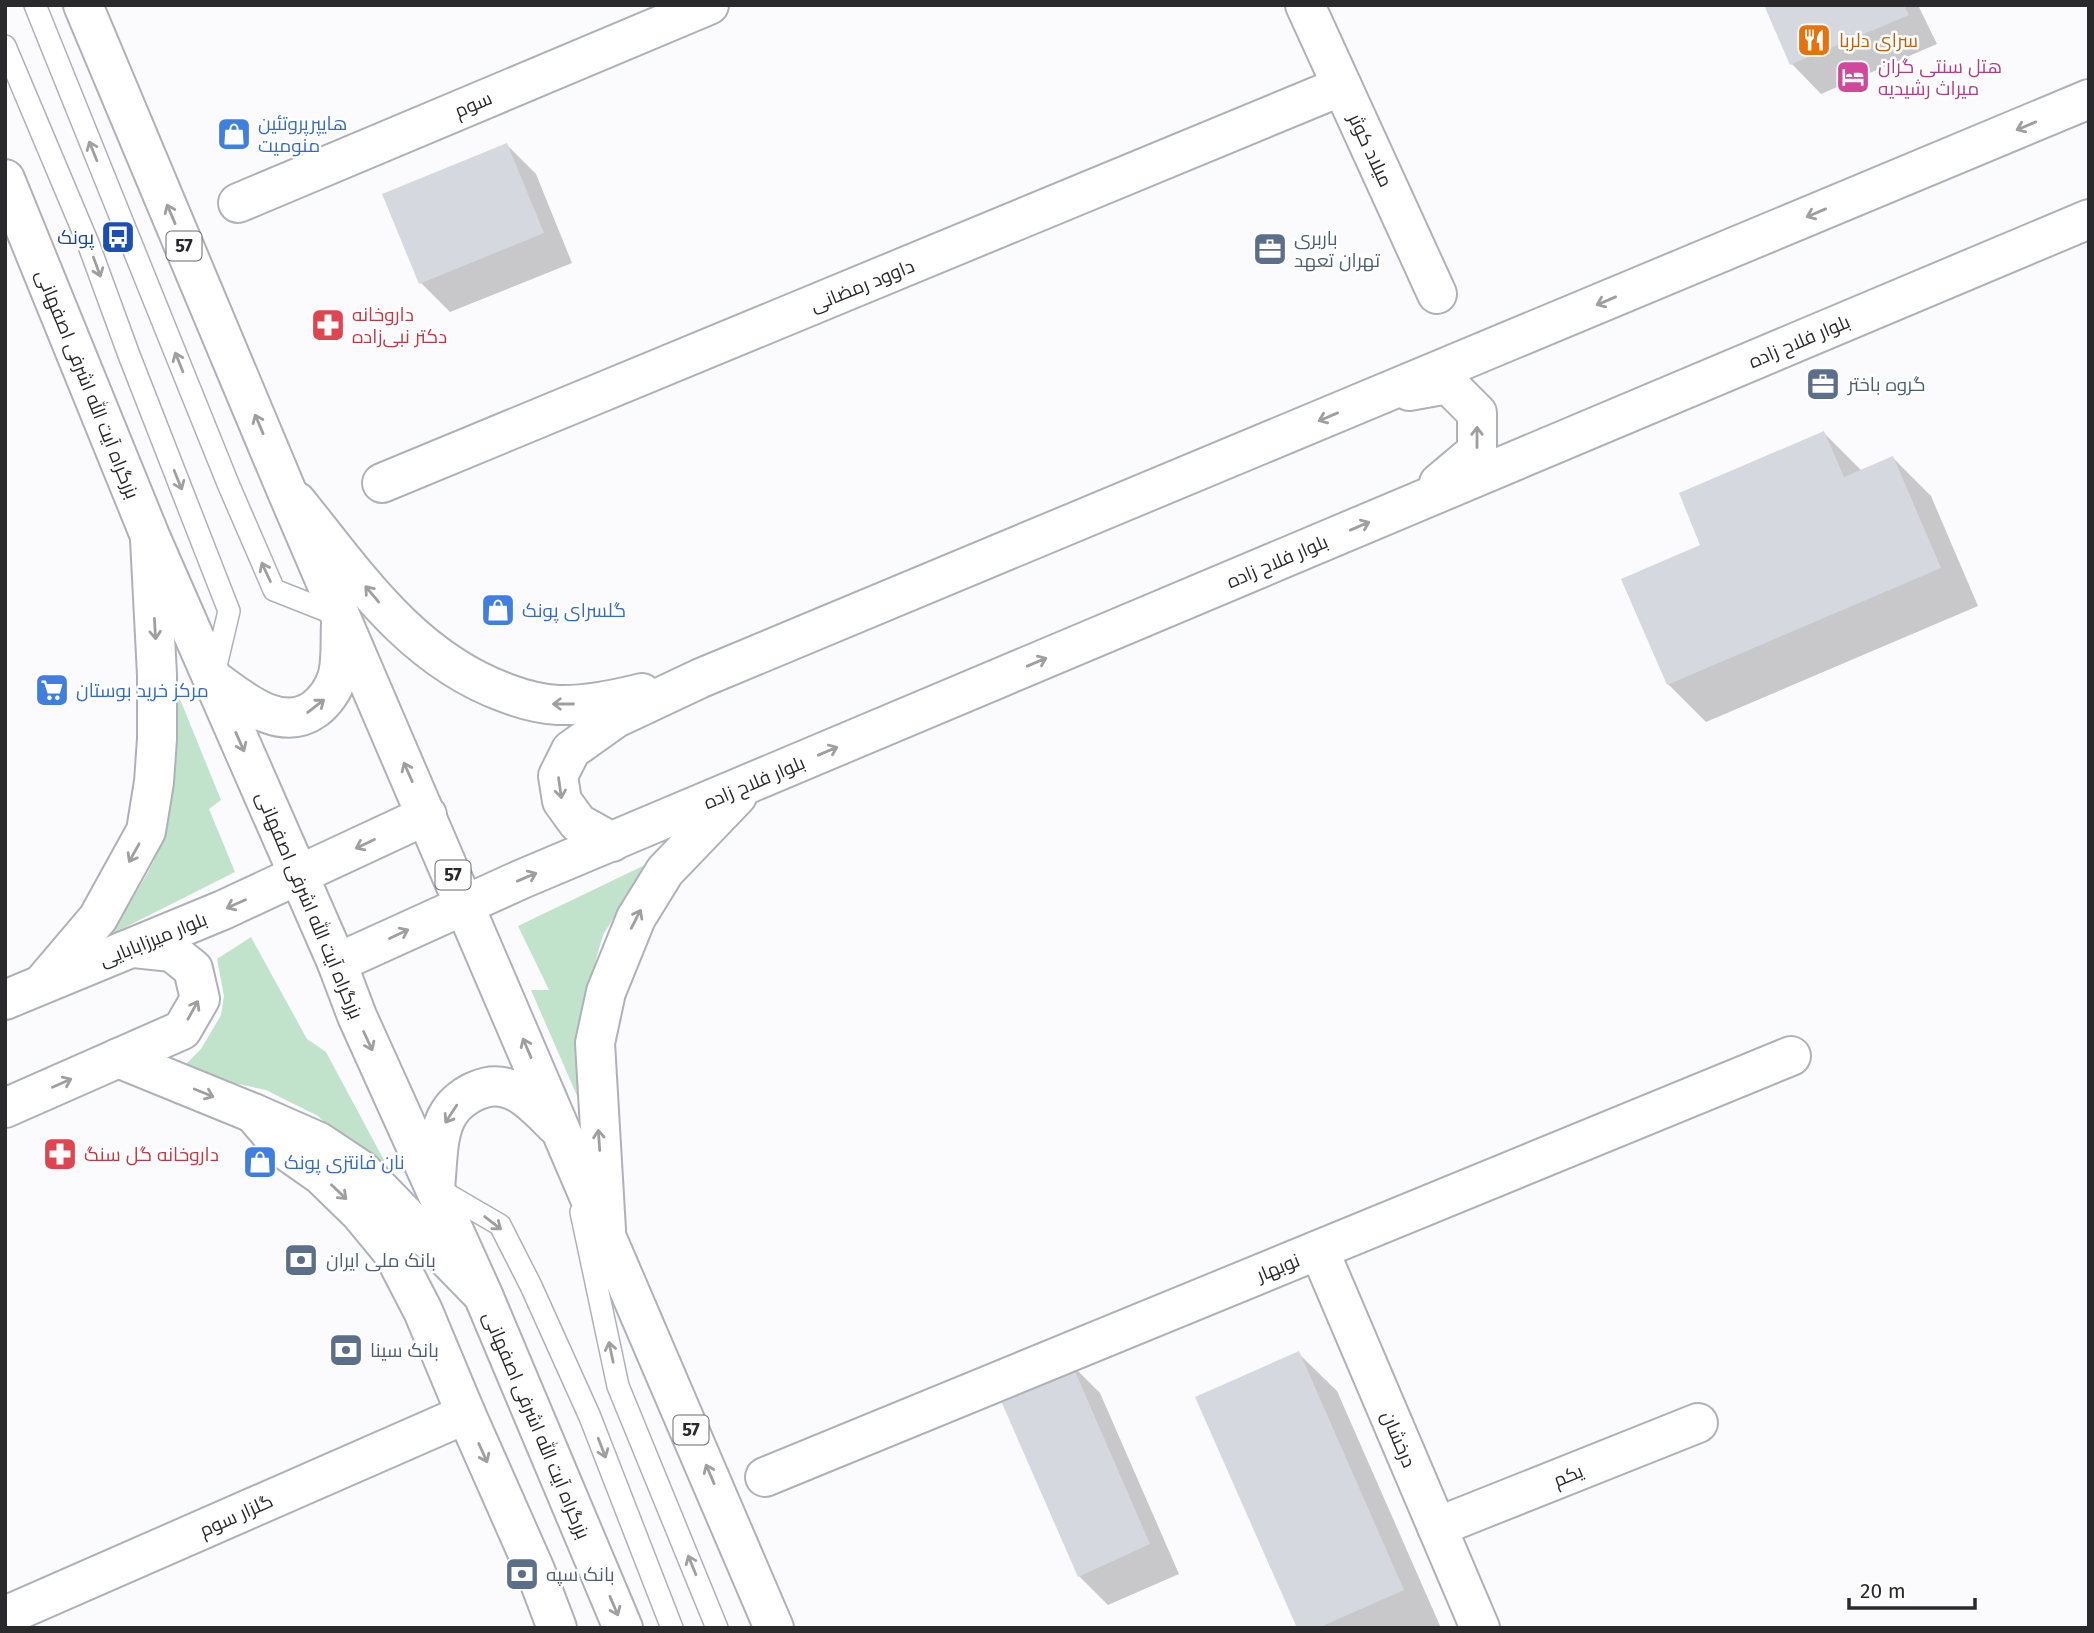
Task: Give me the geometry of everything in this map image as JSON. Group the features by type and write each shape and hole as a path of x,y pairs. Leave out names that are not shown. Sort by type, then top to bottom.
{"main road":[{"name":"57","path":"83,5 285,487 774,1628"},
{"name":"سوم","path":"238,203 709,5"},
{"name":"میلاد کوثر","path":"1305,5 1437,294"},
{"name":"داوود رمضانی","path":"382,483 1342,86"},
{"path":"612,842 578,823 562,801 558,776 571,750 616,718 701,678 2089,99"},
{"name":"بزرگراه آیت الله اشرفی اصفهانی","path":"5,179 150,536 337,963 357,1016 482,1295 623,1628"},
{"name":"بلوار فلاح زاده","path":"337,963 465,903 2089,219"},
{"path":"1376,397 1448,384 1477,413 1477,451 1416,502"},
{"path":"285,487 385,610 436,657 487,686 523,699 557,705 607,702 701,678"},
{"path":"42,984 98,918 146,831 154,782 157,739 157,675 150,536"},
{"path":"213,679 251,706 271,716 286,718 308,714 324,702 337,678 341,617"},
{"path":"606,1232 594,1043 606,992 636,918 664,871 749,784"},
{"name":"بلوار میرزابابایی","path":"5,1000 134,948 299,876 427,815"},
{"path":"5,1108 182,1030 200,999 193,969 172,952 134,948"},
{"name":"نوبهار","path":"765,1478 1791,1056"},
{"path":"118,1058 319,1142 361,1170 482,1295"},
{"path":"435,1187 440,1137 449,1113 468,1094 488,1085 507,1086 529,1099 564,1133"},
{"path":"253,1113 285,1149 321,1175 360,1213 393,1253 423,1311 535,1570 557,1628"},
{"name":"درخشان","path":"1319,1250 1480,1628"},
{"name":"گلزار سوم","path":"5,1616 466,1415"},
{"name":"یکم","path":"1437,1527 1698,1423"}],"lane":[{"path":"35,5 229,486 274,590 341,617"},
{"path":"5,46 88,243 229,611 213,679"},
{"path":"564,1133 618,1386 718,1628"},
{"path":"435,1187 500,1225 531,1286 590,1417 672,1628"}],"green space":[{"path":"171,677 221,800 209,809 235,872 110,935 147,873 165,831 174,766"},
{"path":"647,864 603,935 593,970 584,1014 588,1121 531,990 549,990 518,926"},
{"path":"251,937 307,1039 326,1052 408,1205 318,1116 266,1090 172,1070 187,1063 201,1049 221,1015 224,996 217,959"}],"building":[{"name":"سرای دلربا","path":"1764,5 1904,5 1909,15 1790,65"},
{"path":"507,143 544,233 419,284 382,194"},
{"path":"1824,431 1844,477 1893,456 1941,568 1667,685 1621,579 1700,545 1679,493"},
{"path":"1299,1351 1404,1590 1318,1628 1297,1628 1195,1397"},
{"path":"1071,1362 1150,1544 1078,1577 998,1394"}],"place":[{"name":"سرای دلربا","path":"1814,40"},
{"name":"هتل سنتی گران میراث رشیدیه","path":"1853,77"},
{"name":"هایپرپروتئین منومیت","path":"234,134"},
{"name":"پونک","path":"118,237"},
{"name":"باربری تهران تعهد","path":"1270,249"},
{"name":"داروخانه دکتر نبی‌زاده","path":"328,325"},
{"name":"گروه باختر","path":"1823,384"},
{"name":"گلسرای پونک","path":"498,610"},
{"name":"مرکز خرید بوستان","path":"52,690"},
{"name":"داروخانه گل سنگ","path":"60,1154"},
{"name":"نان فانتزی پونک","path":"260,1162"},
{"name":"بانک ملی ایران","path":"301,1260"},
{"name":"بانک سینا","path":"346,1350"},
{"name":"بانک سپه","path":"522,1574"}]}
